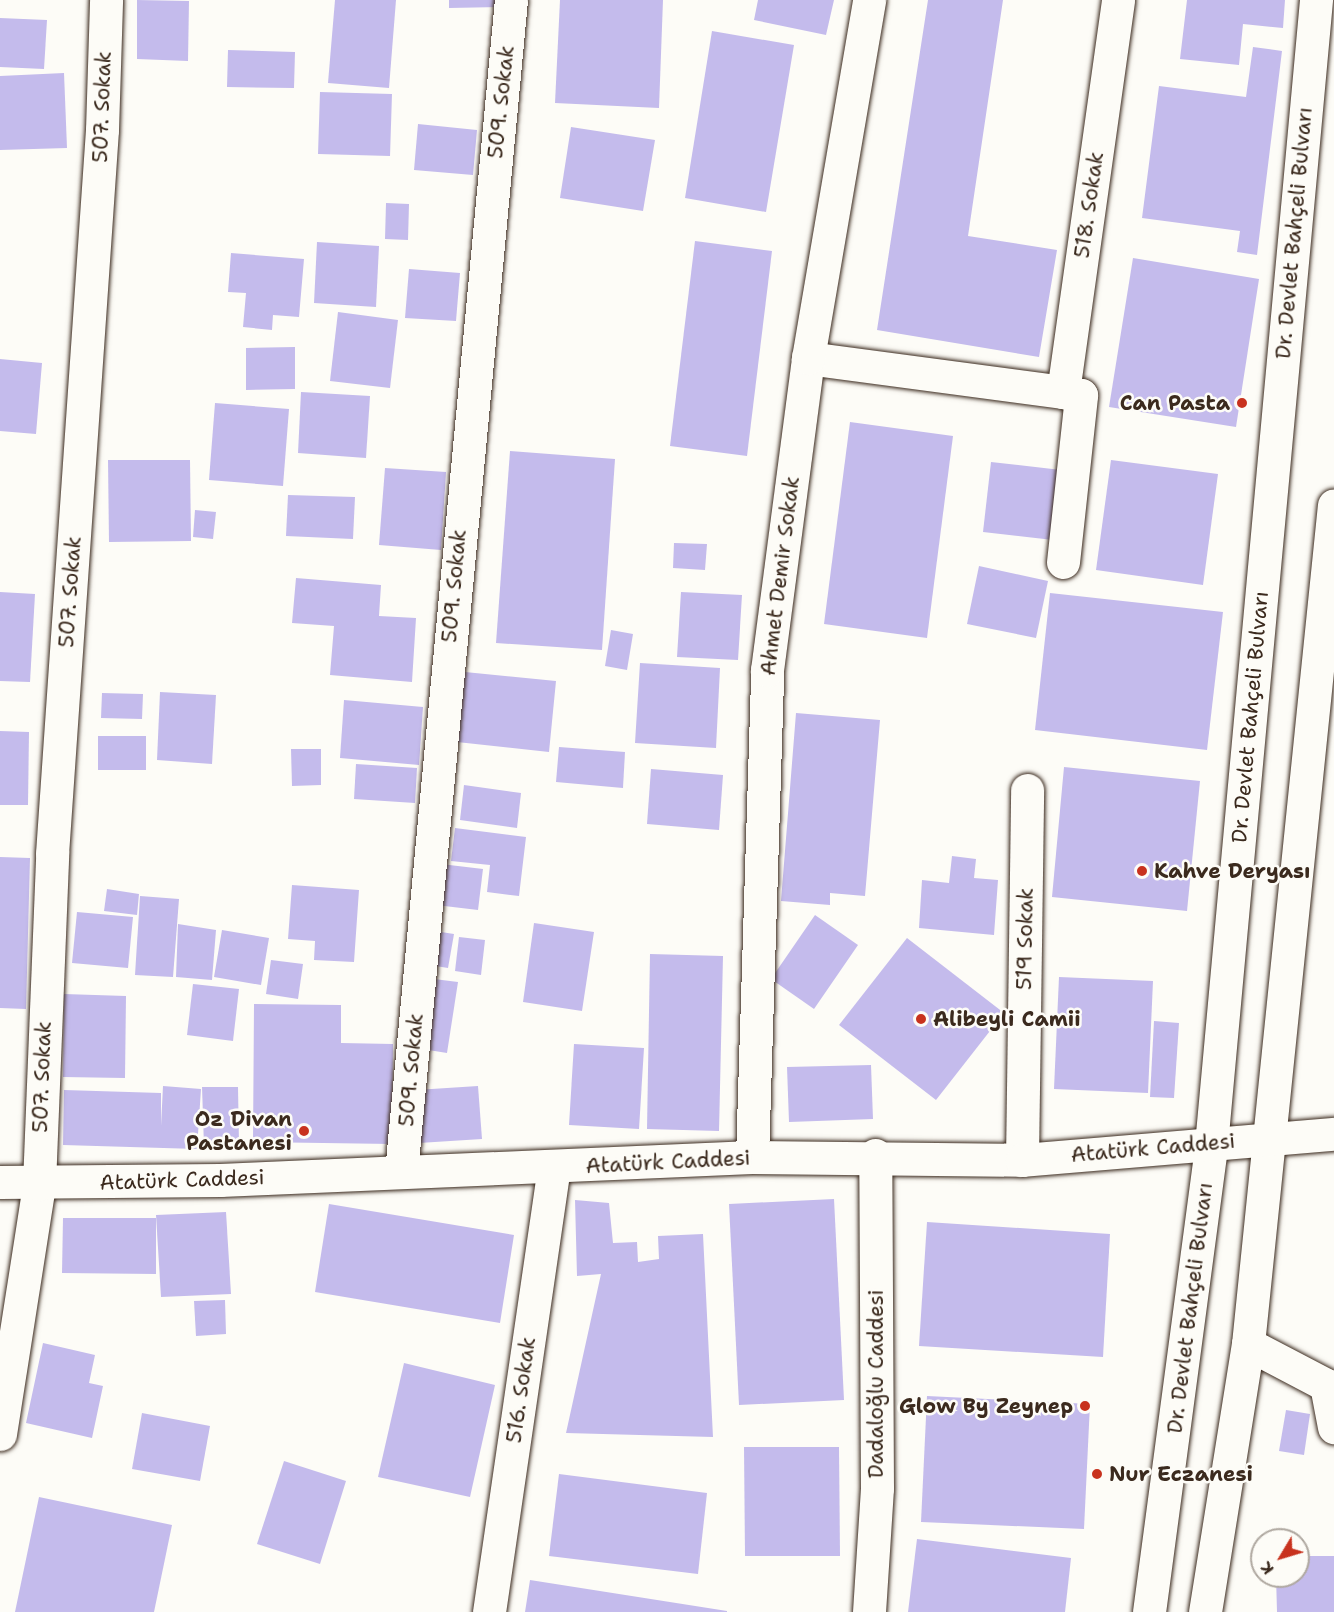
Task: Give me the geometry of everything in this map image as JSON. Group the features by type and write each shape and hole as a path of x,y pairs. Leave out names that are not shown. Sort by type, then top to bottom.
{"street":[{"name":"507. Sokak","path":"0,1434 39,1184 52,854 102,130 106,0"},
{"name":"509. Sokak","path":"401,1172 511,0"},
{"name":"Ahmet Demir Sokak","path":"752,1157 767,670 808,358 869,0"},
{"name":"518. Sokak","path":"1063,562 1072,393 1118,0"},
{"name":"Dr. Devlet Bahçeli Bulvarı","path":"1149,1612 1211,1145 1316,0"},
{"path":"808,358 1072,393"},
{"path":"1205,1612 1248,1344 1265,1136 1334,505"},
{"name":"519 Sokak","path":"1022,1161 1027,790"},
{"name":"Atatürk Caddesi","path":"0,1182 39,1184 554,1168 752,1157 875,1155 1022,1161 1211,1145 1265,1136 1334,1134"},
{"name":"Dadaloğlu Caddesi","path":"869,1612 877,1488 875,1155"},
{"name":"516. Sokak","path":"489,1612 554,1168"},
{"path":"1248,1344 1326,1385 1334,1426"}],"building":[{"path":"137,0 189,1 188,61 137,59"},
{"path":"335,0 396,0 389,88 328,83"},
{"path":"449,0 499,0 500,7 449,8"},
{"path":"560,0 663,0 659,108 555,103"},
{"path":"758,0 834,0 826,35 754,20"},
{"path":"928,0 1003,0 968,236 1057,250 1039,357 877,330"},
{"path":"1187,0 1285,0 1283,28 1243,24 1239,65 1180,59"},
{"path":"0,18 47,20 44,69 0,67"},
{"path":"712,31 794,45 766,212 685,198"},
{"path":"1253,47 1282,51 1257,255 1237,252 1240,231 1142,218 1159,86 1246,97"},
{"path":"228,50 295,52 294,88 227,87"},
{"path":"64,73 67,148 0,150 0,76"},
{"path":"320,92 392,94 390,156 318,154"},
{"path":"418,124 477,130 473,175 414,170"},
{"path":"571,127 655,140 643,211 560,198"},
{"path":"386,203 409,204 408,240 385,239"},
{"path":"695,241 772,251 747,456 670,446"},
{"path":"317,242 379,246 376,307 314,303"},
{"path":"231,253 304,259 299,317 273,315 272,330 243,327 246,293 228,292"},
{"path":"1133,258 1259,279 1236,427 1109,407"},
{"path":"409,269 460,273 456,321 405,318"},
{"path":"338,312 398,320 390,388 330,381"},
{"path":"295,347 295,389 246,390 246,348"},
{"path":"0,359 42,363 36,434 0,431"},
{"path":"301,392 370,396 366,458 298,453"},
{"path":"215,403 289,409 283,486 209,480"},
{"path":"850,422 953,436 927,638 824,624"},
{"path":"510,451 615,459 602,650 496,643"},
{"path":"108,460 190,460 191,541 109,542"},
{"path":"1111,460 1218,474 1203,585 1096,570"},
{"path":"991,462 1061,470 1053,540 983,532"},
{"path":"385,468 446,472 441,550 379,545"},
{"path":"288,495 355,497 353,539 286,536"},
{"path":"195,510 216,512 213,539 193,537"},
{"path":"674,543 707,544 705,570 673,568"},
{"path":"979,566 1048,581 1036,638 967,624"},
{"path":"296,578 381,585 379,616 416,618 412,682 330,675 334,626 292,623"},
{"path":"0,592 35,594 30,682 0,681"},
{"path":"681,592 742,595 738,660 677,657"},
{"path":"1050,593 1223,612 1207,750 1035,730"},
{"path":"611,630 633,634 627,670 605,666"},
{"path":"640,663 720,668 716,748 635,743"},
{"path":"465,672 556,681 549,752 457,742"},
{"path":"160,692 216,695 212,764 157,760"},
{"path":"102,693 143,694 142,719 101,718"},
{"path":"344,700 423,707 419,765 340,758"},
{"path":"796,713 880,720 865,896 830,893 830,905 781,901"},
{"path":"0,731 29,732 28,805 0,805"},
{"path":"98,736 146,736 146,770 98,770"},
{"path":"559,747 625,752 623,788 556,782"},
{"path":"291,749 321,749 321,785 292,786"},
{"path":"356,764 417,768 415,803 354,799"},
{"path":"1064,767 1200,781 1187,911 1052,897"},
{"path":"651,769 723,775 719,830 647,824"},
{"path":"464,785 521,793 517,828 460,820"},
{"path":"455,828 526,837 519,896 487,892 490,865 451,861"},
{"path":"952,856 976,859 974,878 998,880 994,935 919,928 922,880 949,883"},
{"path":"0,857 30,858 26,1009 0,1008"},
{"path":"441,864 483,869 478,910 436,905"},
{"path":"292,885 359,890 354,962 314,960 315,941 288,939"},
{"path":"107,889 139,894 137,915 104,911"},
{"path":"140,896 179,899 173,977 135,975"},
{"path":"77,912 133,917 128,968 72,963"},
{"path":"815,915 858,945 814,1009 771,979"},
{"path":"534,923 594,932 582,1011 523,1002"},
{"path":"178,924 216,930 212,980 176,977"},
{"path":"222,930 269,938 261,985 214,977"},
{"path":"428,930 454,934 448,968 423,964"},
{"path":"459,937 485,940 481,975 455,971"},
{"name":"Alibeyli Camii","path":"907,938 1004,1013 936,1100 839,1025"},
{"path":"650,954 723,956 719,1131 647,1129"},
{"path":"271,960 303,964 298,999 266,994"},
{"path":"1059,977 1153,981 1148,1093 1054,1089"},
{"path":"426,978 458,982 447,1053 416,1048"},
{"path":"193,984 239,989 233,1041 187,1035"},
{"path":"64,994 126,996 125,1078 63,1077"},
{"path":"254,1004 341,1005 341,1043 393,1044 392,1144 253,1142"},
{"path":"1154,1021 1179,1023 1174,1098 1150,1097"},
{"path":"574,1044 644,1048 639,1129 569,1125"},
{"path":"871,1065 873,1119 789,1122 787,1067"},
{"path":"163,1086 201,1089 197,1149 63,1145 64,1090 161,1093 161,1126"},
{"path":"478,1086 482,1139 419,1143 416,1090"},
{"path":"202,1087 238,1087 239,1145 204,1146"},
{"path":"834,1199 844,1400 739,1405 729,1204"},
{"path":"575,1200 609,1203 613,1243 637,1242 638,1262 659,1259 658,1236 703,1234 713,1437 566,1433 601,1274 577,1276"},
{"path":"329,1204 514,1235 500,1323 315,1292"},
{"path":"226,1212 231,1294 161,1297 156,1215"},
{"path":"63,1218 156,1218 156,1274 62,1273"},
{"path":"927,1222 1110,1234 1103,1357 919,1346"},
{"path":"225,1300 226,1334 196,1336 194,1301"},
{"path":"43,1343 95,1355 89,1383 103,1386 92,1438 26,1423"},
{"path":"404,1363 495,1385 470,1497 378,1477"},
{"path":"927,1396 1090,1404 1084,1529 921,1522"},
{"path":"1286,1410 1310,1414 1304,1455 1279,1451"},
{"path":"142,1413 210,1426 200,1481 132,1469"},
{"path":"744,1447 839,1447 840,1556 745,1556"},
{"path":"284,1461 346,1481 320,1564 257,1544"},
{"path":"559,1474 707,1493 698,1574 549,1556"},
{"path":"39,1497 172,1525 154,1612 15,1612"},
{"path":"917,1539 1071,1558 1065,1612 908,1612"},
{"path":"1310,1556 1334,1556 1334,1612 1277,1612 1276,1588 1310,1588"},
{"path":"530,1580 727,1611 727,1612 525,1612"}],"place":[{"name":"Can Pasta","path":"1242,403"},
{"name":"Kahve Deryası","path":"1142,871"},
{"name":"Alibeyli Camii","path":"921,1019"},
{"name":"Oz Divan Pastanesi","path":"304,1131"},
{"name":"Glow By Zeynep","path":"1085,1406"},
{"name":"Nur Eczanesi","path":"1097,1474"}]}
